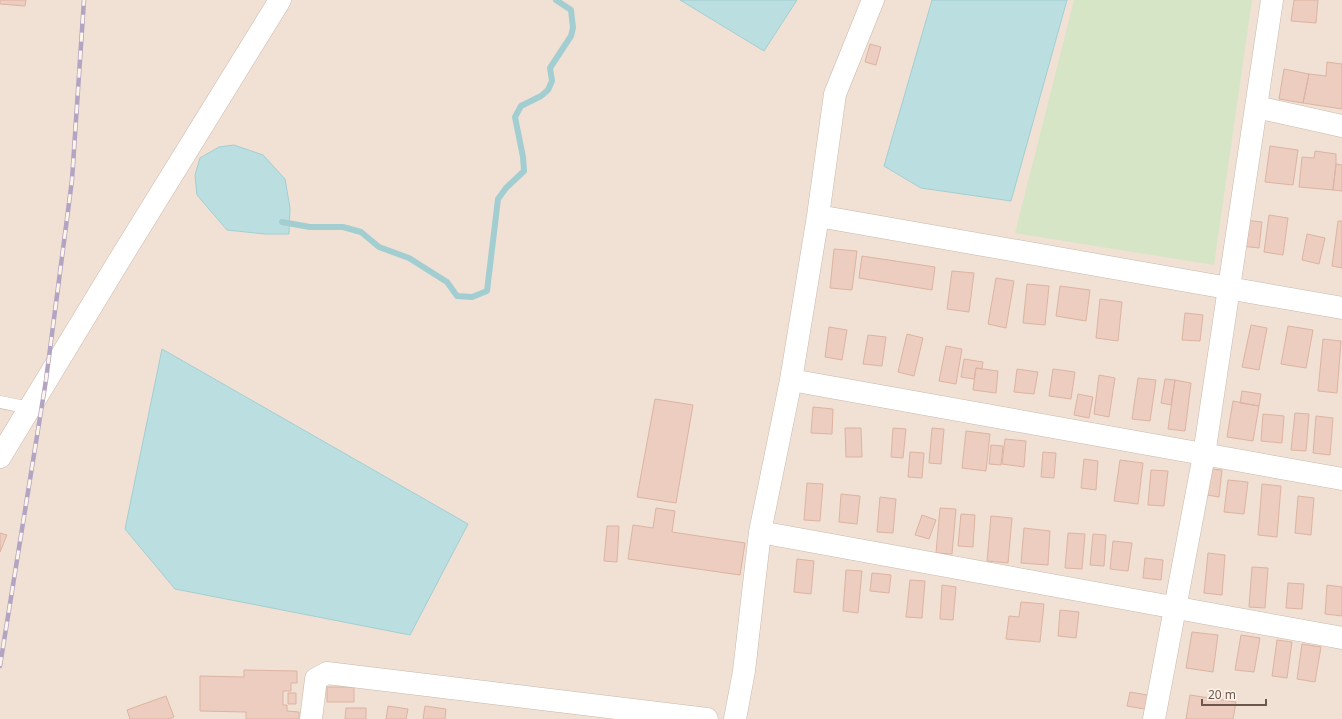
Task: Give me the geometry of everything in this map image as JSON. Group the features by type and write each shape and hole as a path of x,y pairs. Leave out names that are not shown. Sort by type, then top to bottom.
{"street":[{"path":"0,457 280,0"},
{"path":"735,719 744,671 760,532 791,380 818,216 835,94 873,0"},
{"path":"1154,719 1204,455 1272,0"},
{"path":"1256,107 1342,126"},
{"path":"818,216 1342,308"},
{"path":"791,380 1342,479"},
{"path":"760,532 1175,609 1342,638"},
{"path":"311,719 316,679 327,673 707,719"}],"lane":[{"path":"0,402 30,408"}],"shaded area":[{"path":"0,0 1342,0 1342,719 0,719"}],"green space":[{"path":"1074,0 1252,0 1214,265 1015,233"}],"water":[{"path":"680,0 797,0 764,51"},
{"path":"932,0 1067,0 1011,201 921,188 884,166"},
{"path":"234,145 263,155 285,179 290,208 289,234 265,234 227,230 197,195 195,175 200,158 219,147"},
{"path":"162,349 468,524 410,635 175,589 125,529"}],"building":[{"path":"0,0 26,0 25,6 0,4"},
{"path":"1294,0 1318,0 1316,23 1291,21"},
{"path":"870,44 881,47 876,65 865,62"},
{"path":"1327,62 1342,64 1342,109 1303,103 1309,74 1326,76"},
{"path":"1284,69 1309,74 1303,103 1279,99"},
{"path":"1270,146 1298,150 1293,185 1265,182"},
{"path":"1315,151 1336,154 1333,190 1299,187 1302,157 1314,158"},
{"path":"1336,164 1342,165 1342,191 1333,190"},
{"path":"1269,215 1288,218 1283,255 1264,252"},
{"path":"1244,220 1262,222 1259,248 1241,246"},
{"path":"1338,221 1342,221 1342,268 1332,266"},
{"path":"1307,234 1325,238 1319,264 1302,260"},
{"path":"834,249 857,251 852,290 830,288"},
{"path":"862,256 935,267 932,290 859,278"},
{"path":"952,271 974,273 969,312 947,309"},
{"path":"996,278 1014,281 1006,328 988,324"},
{"path":"1027,284 1049,286 1045,325 1023,323"},
{"path":"1060,286 1090,290 1086,321 1056,316"},
{"path":"1100,299 1122,302 1118,341 1096,338"},
{"path":"1185,313 1203,315 1200,341 1182,340"},
{"path":"1251,325 1267,328 1259,370 1242,367"},
{"path":"1288,326 1313,330 1306,368 1281,364"},
{"path":"829,327 847,330 842,360 825,357"},
{"path":"907,334 923,338 914,376 898,372"},
{"path":"868,335 886,337 882,366 863,364"},
{"path":"1323,339 1341,341 1337,393 1318,391"},
{"path":"946,346 962,349 956,384 939,381"},
{"path":"964,359 983,362 982,369 976,368 974,379 961,377"},
{"path":"976,368 998,371 996,393 973,390"},
{"path":"1017,369 1038,372 1034,394 1014,392"},
{"path":"1053,369 1075,372 1071,399 1049,396"},
{"path":"1099,375 1115,378 1109,417 1094,414"},
{"path":"1138,378 1156,380 1150,421 1132,419"},
{"path":"1165,379 1175,380 1171,405 1161,403"},
{"path":"1175,380 1191,383 1185,431 1168,429"},
{"path":"1242,391 1261,394 1259,406 1240,403"},
{"path":"1078,394 1093,397 1089,418 1074,415"},
{"path":"655,399 693,405 676,503 637,497"},
{"path":"1233,401 1259,406 1253,441 1227,437"},
{"path":"813,407 833,409 832,434 811,433"},
{"path":"1295,413 1309,414 1306,451 1291,450"},
{"path":"1263,414 1284,416 1282,443 1261,441"},
{"path":"1316,416 1333,418 1330,455 1313,453"},
{"path":"845,428 861,428 862,457 846,457"},
{"path":"893,428 906,429 903,458 891,457"},
{"path":"932,428 944,429 941,464 929,463"},
{"path":"966,431 990,434 986,471 962,468"},
{"path":"1005,439 1026,441 1024,467 1002,464"},
{"path":"991,445 1003,446 1001,465 989,464"},
{"path":"910,452 924,453 922,478 908,477"},
{"path":"1043,452 1056,453 1054,478 1041,477"},
{"path":"1084,459 1098,461 1096,490 1081,488"},
{"path":"1120,460 1143,463 1138,504 1114,501"},
{"path":"1210,469 1222,470 1219,497 1207,495"},
{"path":"1151,470 1168,471 1164,506 1148,505"},
{"path":"1228,480 1248,482 1244,514 1224,512"},
{"path":"807,483 823,484 820,521 804,520"},
{"path":"1262,484 1281,486 1277,537 1258,535"},
{"path":"841,494 860,496 857,524 839,522"},
{"path":"1298,496 1314,498 1311,535 1295,533"},
{"path":"880,497 896,499 893,533 877,532"},
{"path":"656,508 675,511 672,532 745,543 740,575 628,559 633,525 653,528"},
{"path":"940,508 956,509 952,554 936,553"},
{"path":"961,514 975,515 973,547 958,546"},
{"path":"922,515 936,520 929,539 915,535"},
{"path":"991,516 1012,518 1008,563 987,561"},
{"path":"607,526 619,526 617,562 604,561"},
{"path":"1024,528 1050,531 1048,565 1021,563"},
{"path":"0,533 7,535 0,552"},
{"path":"1068,533 1085,534 1082,569 1065,568"},
{"path":"1093,534 1106,535 1104,566 1090,565"},
{"path":"1113,541 1132,543 1128,571 1110,569"},
{"path":"1208,553 1225,555 1222,595 1204,593"},
{"path":"1145,558 1163,560 1161,580 1143,578"},
{"path":"797,559 814,561 811,594 794,592"},
{"path":"1252,567 1268,568 1265,608 1249,607"},
{"path":"846,570 862,571 858,613 843,611"},
{"path":"872,573 891,575 889,593 870,591"},
{"path":"910,580 925,581 922,618 906,617"},
{"path":"1288,583 1304,584 1302,609 1286,608"},
{"path":"942,585 956,587 953,620 940,619"},
{"path":"1327,585 1342,587 1342,616 1325,614"},
{"path":"1021,602 1044,604 1040,642 1006,639 1009,616 1019,617"},
{"path":"1060,610 1079,612 1076,638 1058,636"},
{"path":"1192,632 1218,635 1213,672 1186,668"},
{"path":"1241,635 1260,638 1254,672 1235,670"},
{"path":"1277,640 1292,642 1287,678 1272,676"},
{"path":"1302,644 1321,647 1315,682 1297,679"},
{"path":"244,670 297,671 297,683 291,683 291,691 283,691 283,705 287,705 287,711 299,712 299,719 246,719 246,712 200,711 200,676 244,677"},
{"path":"327,687 354,687 354,702 327,702"},
{"path":"1130,692 1153,696 1150,710 1127,706"},
{"path":"288,693 296,693 296,704 288,704"},
{"path":"1190,695 1236,702 1233,719 1186,719"},
{"path":"166,696 174,717 169,719 130,719 127,710"},
{"path":"388,706 408,709 406,719 386,719"},
{"path":"425,706 446,709 445,719 423,719"},
{"path":"346,708 366,708 366,719 345,719"}],"waterway":[{"path":"282,222 310,227 343,227 361,232 379,247 409,258 447,282 457,296 472,297 487,291 498,199 506,188 524,171 523,157 515,117 521,106 541,96 548,90 552,81 550,68 571,36 573,28 571,10 556,0"}],"railway":[{"path":"0,666 46,380 72,180 84,0"}]}
